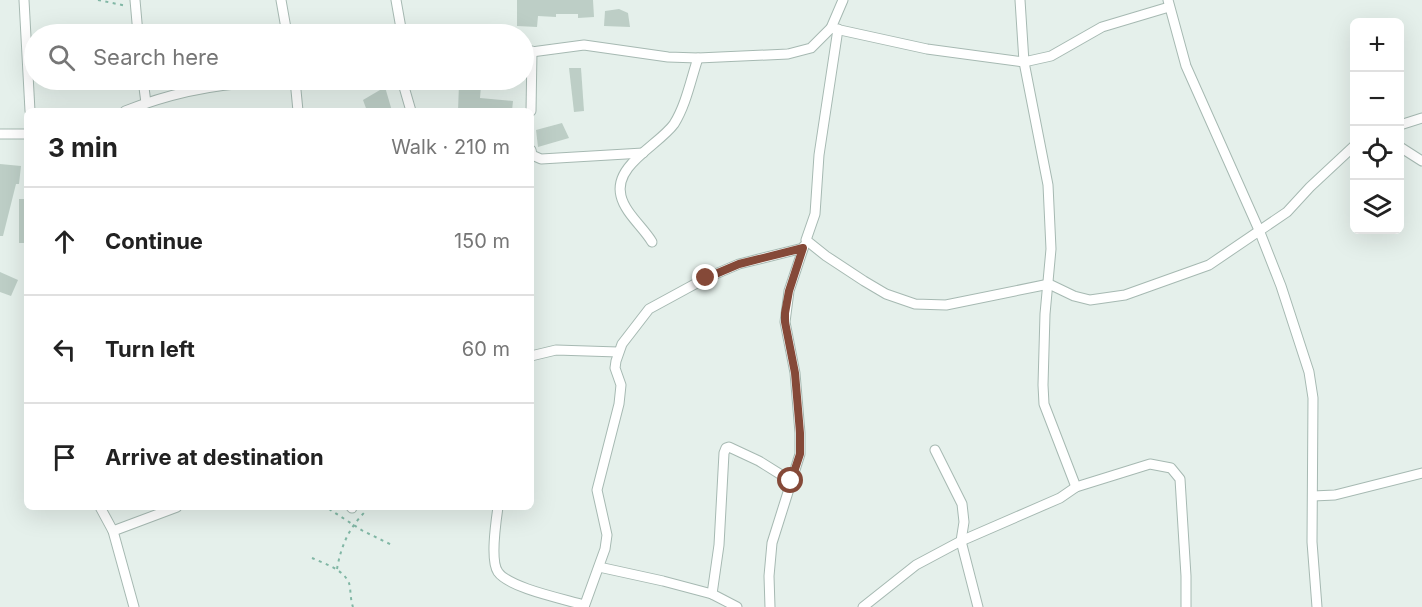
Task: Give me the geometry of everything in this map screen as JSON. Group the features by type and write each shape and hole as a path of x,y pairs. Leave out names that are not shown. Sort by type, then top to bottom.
{"street":[{"path":"24,0 25,24"},
{"path":"281,0 285,24"},
{"path":"396,0 400,24"},
{"path":"770,607 769,576 772,543 800,454 795,373 785,313 789,291 815,214 819,154 835,28 843,0"},
{"path":"1020,0 1024,62 1048,185 1051,249 1043,367 1044,404 1076,487"},
{"path":"835,28 927,49 1024,62 1051,56 1102,27 1169,3 1186,66 1259,230 1281,286 1309,372 1313,398 1312,542 1317,607"},
{"path":"135,4 137,24"},
{"path":"534,51 584,45 669,57 788,54 811,48 835,28"},
{"path":"652,242 627,207 621,192 623,176 631,165 674,123 683,104 698,58"},
{"path":"29,90 30,108"},
{"path":"144,90 146,103"},
{"path":"132,108 202,90"},
{"path":"296,90 298,108"},
{"path":"405,90 410,108"},
{"path":"530,90 531,108"},
{"path":"1404,124 1422,118"},
{"path":"0,134 24,134"},
{"path":"498,510 494,546 496,570 505,579 528,589 584,606 605,549 607,535 597,490 619,404 621,385 615,368 618,352 627,335 649,309 726,269 804,244 886,294 915,304 946,305 1049,284 1074,296 1090,300 1125,295 1209,265 1287,212 1350,150"},
{"path":"1404,150 1422,161"},
{"path":"534,156 541,159 643,153"},
{"path":"534,355 556,350 618,352"},
{"path":"712,594 719,545 726,448 729,447 759,461 791,481"},
{"path":"935,450 962,504 964,522 961,541 978,607"},
{"path":"863,607 916,565 961,541 1030,513 1076,487 1150,464 1166,466 1175,471 1180,479 1186,607"},
{"path":"1313,496 1335,495 1422,473"},
{"path":"102,510 113,531 134,607"},
{"path":"113,531 169,510"},
{"path":"599,567 663,580 712,594 737,607"}],"path":[{"path":"98,0 135,4"},
{"path":"330,510 353,525 392,545"},
{"path":"337,569 340,549 353,525 367,510"},
{"path":"312,558 337,569 350,584 349,596 353,607"}],"building":[{"path":"517,0 593,0 594,17 578,18 578,14 556,14 556,17 538,16 537,27 534,27 534,24 517,24"},
{"path":"619,9 628,13 630,27 604,26 605,11"},
{"path":"569,68 581,68 584,111 574,112"},
{"path":"380,90 386,90 391,108 366,108 363,100"},
{"path":"459,90 481,90 480,98 513,101 512,108 458,108"},
{"path":"562,123 569,138 538,147 536,130"},
{"path":"0,164 21,166 19,184 16,184 3,236 0,236"},
{"path":"19,199 24,199 24,243 19,243"},
{"path":"0,272 18,280 11,296 0,292"}],"route":[{"path":"706,278 739,264 803,248 789,291 785,313 795,373 800,433 800,454 791,481"}]}
